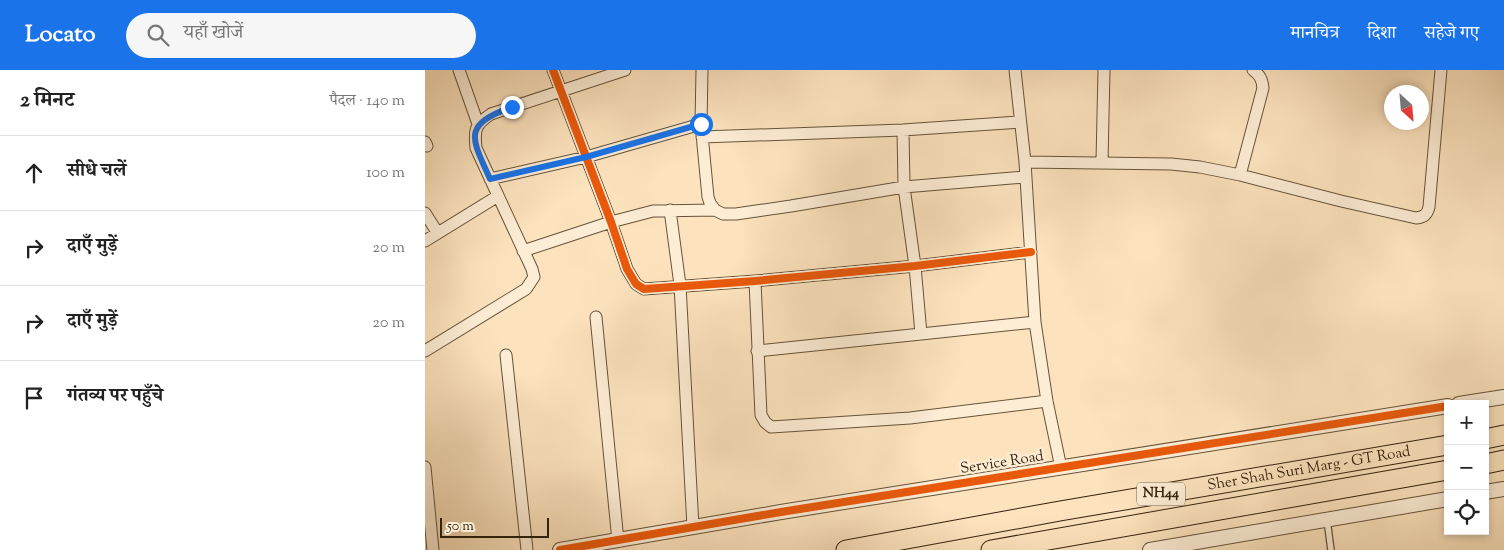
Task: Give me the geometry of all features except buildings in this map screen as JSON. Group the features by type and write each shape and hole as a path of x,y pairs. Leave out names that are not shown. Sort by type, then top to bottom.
{"highway":[{"path":"1489,438 1504,436"},
{"name":"Sher Shah Suri Marg - GT Road","path":"846,550 1060,511 1444,446"},
{"path":"1489,463 1504,460"},
{"name":"Sher Shah Suri Marg - GT Road","path":"991,550 1444,471"}],"street":[{"path":"459,70 478,124"},
{"path":"553,70 627,269 636,284 644,288 653,289 679,285 755,281 915,266 1031,252"},
{"path":"425,351 526,289 534,277 477,148 476,130 478,124 491,114 625,70"},
{"path":"702,70 701,124 710,204 715,210 723,214 736,214 791,206 905,187 1025,177"},
{"path":"1015,70 1025,162 1035,322 1047,401 1061,468"},
{"path":"1102,162 1104,70"},
{"path":"1240,175 1263,88 1259,74 1253,70"},
{"path":"1025,162 1181,165 1240,175 1341,201 1416,218 1423,217 1429,207 1441,70"},
{"path":"702,137 903,130 1020,122"},
{"path":"490,179 586,157 701,124"},
{"path":"903,130 905,187 921,334"},
{"path":"425,241 498,196"},
{"path":"670,210 679,285 693,528"},
{"path":"523,251 611,222 653,211 715,210"},
{"path":"425,213 437,232"},
{"path":"755,281 761,414 765,422 771,427 910,418 1047,401"},
{"path":"596,317 618,540"},
{"path":"757,351 1035,322"},
{"path":"506,355 527,550"},
{"path":"1482,400 1504,396"},
{"name":"Service Road","path":"560,550 781,512 1444,407"},
{"path":"425,467 433,550"},
{"path":"1489,491 1504,489"},
{"path":"1150,550 1444,500"}],"lane":[{"path":"1327,520 1331,550"}],"cycle path":[{"path":"553,70 627,269 636,284 644,289 915,266 1031,252"},
{"path":"560,550 781,512 1444,407"}],"route":[{"path":"512,107 491,114 478,124 476,130 477,148 490,179 586,157 701,124"}]}
